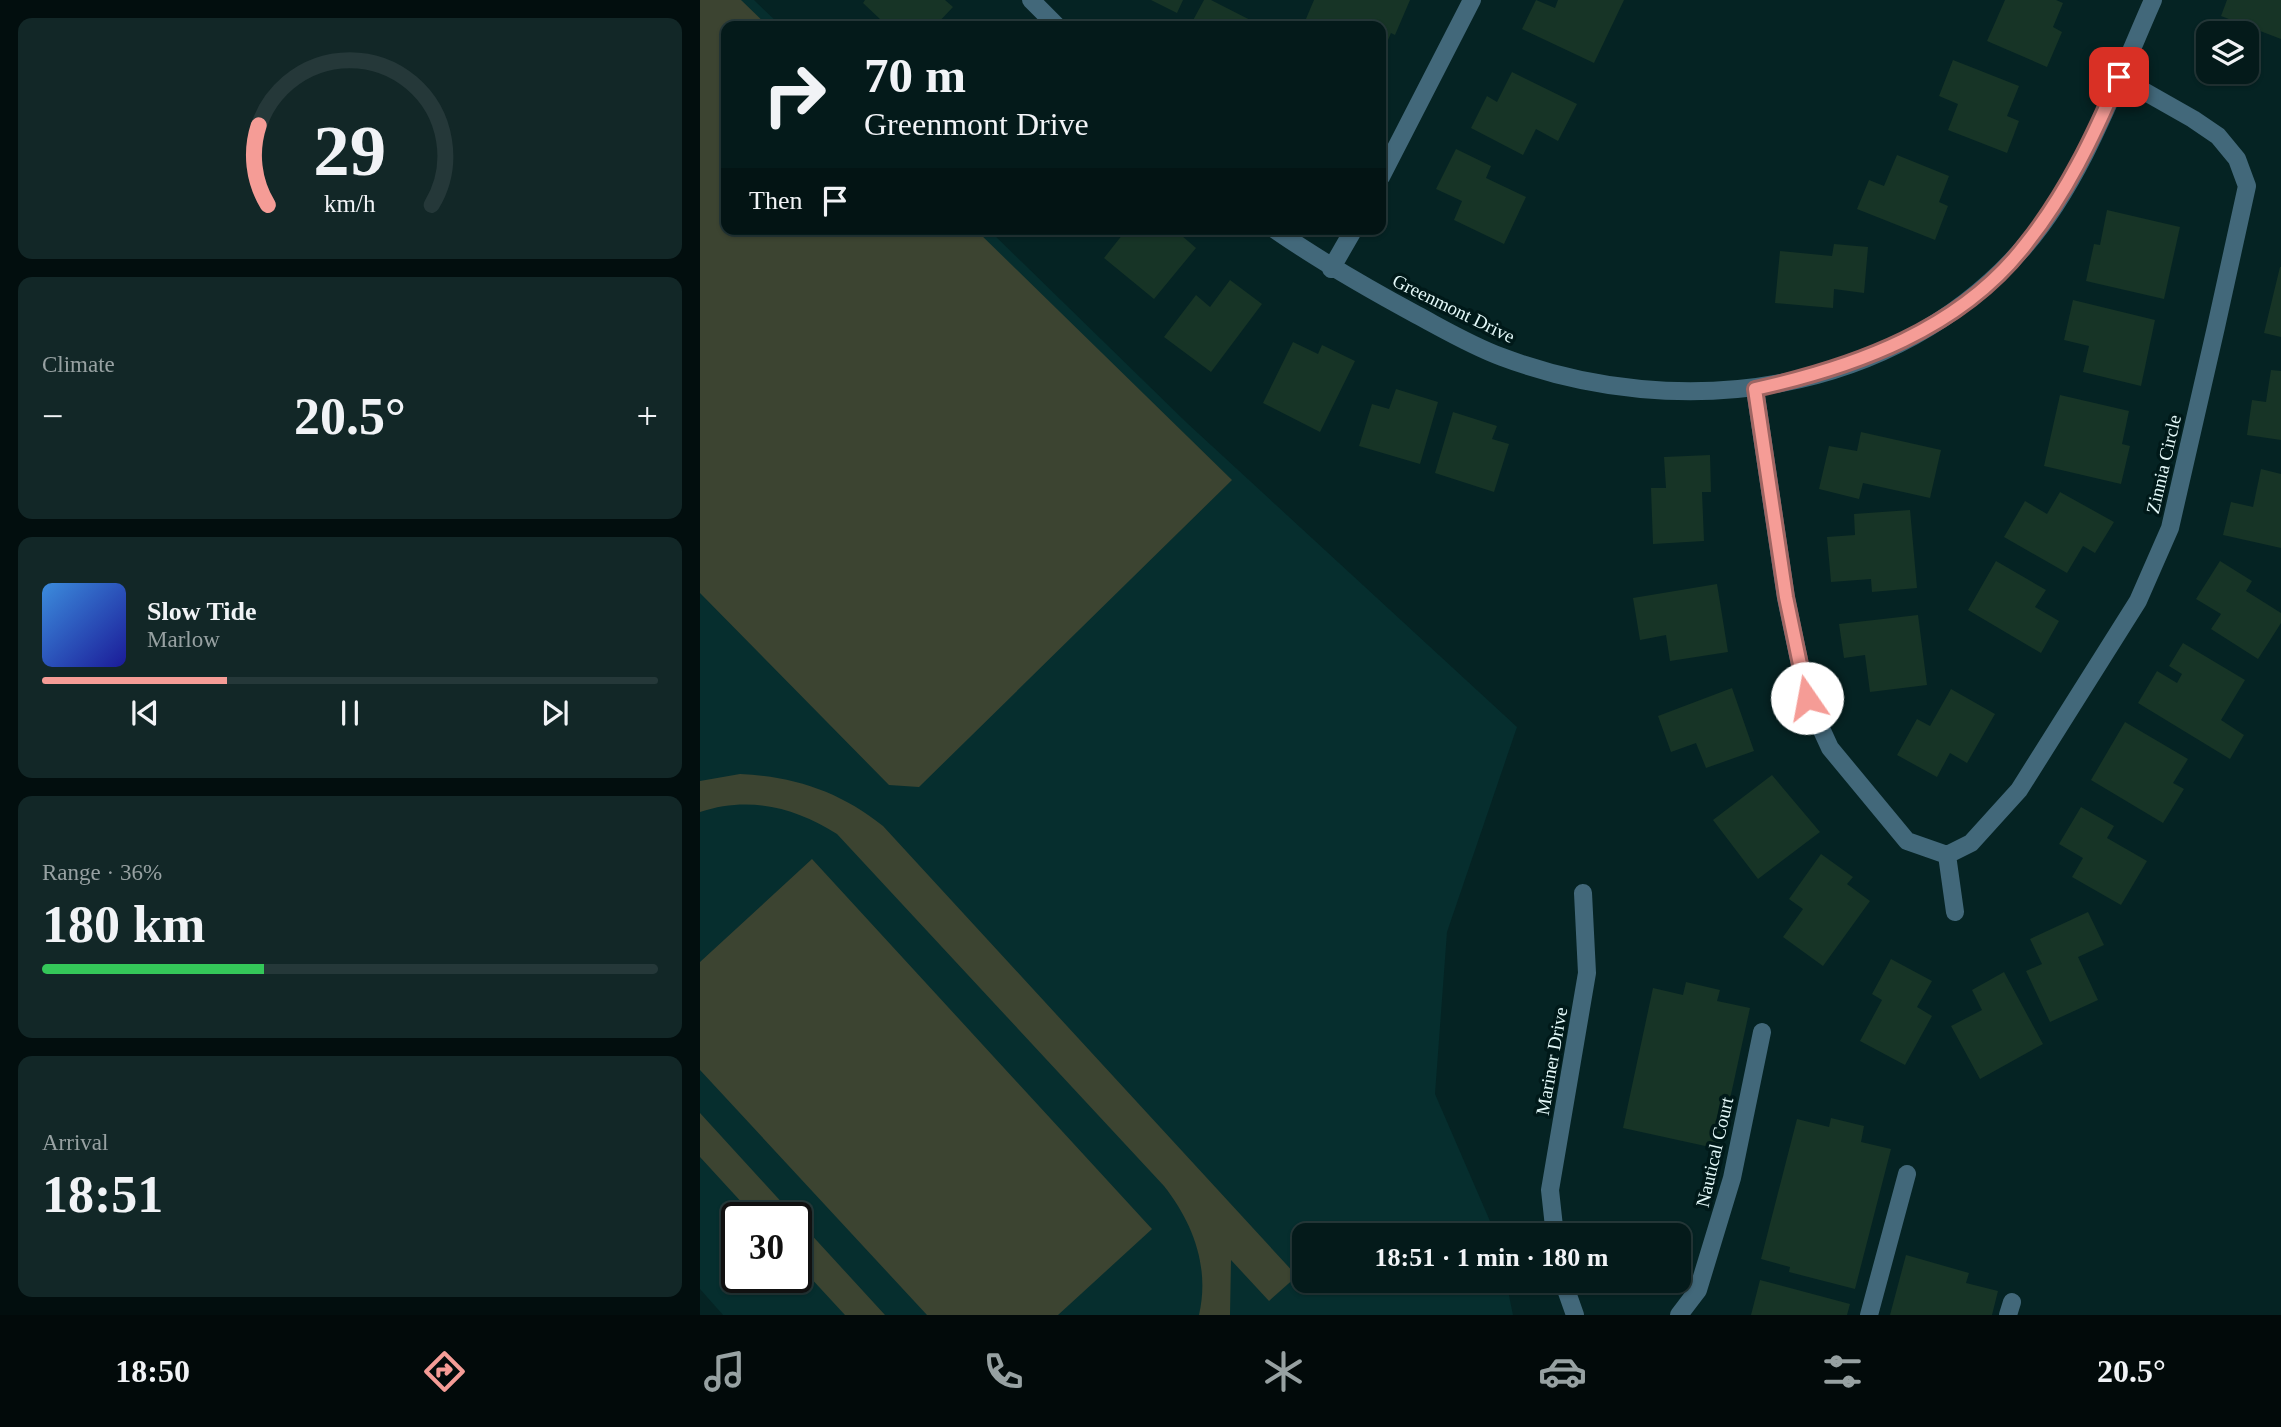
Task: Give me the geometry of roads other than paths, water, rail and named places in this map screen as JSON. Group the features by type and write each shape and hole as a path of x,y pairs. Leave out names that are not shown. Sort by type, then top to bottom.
{"street":[{"path":"1031,0 1053,21"},
{"path":"1386,167 1472,0"},
{"name":"Greenmont Drive","path":"1283,235 1331,269 1469,343 1536,369 1619,387 1665,391 1755,389 1832,370 1902,342 1946,316 1987,284 2026,245 2091,142 2153,0"},
{"name":"Zinnia Circle","path":"1947,855 1971,843 1994,821 2018,790 2138,601 2170,527 2216,327 2246,186 2237,159 2218,136 2119,77"},
{"path":"1331,269 1351,235"},
{"path":"1755,389 1786,597 1807,698 1830,748 1907,841 1947,855 1955,912"},
{"name":"Mariner Drive","path":"1554,1223 1550,1190 1587,973 1583,893"},
{"name":"Nautical Court","path":"1679,1315 1698,1290 1732,1178 1762,1032"},
{"path":"1870,1315 1907,1174"},
{"path":"1567,1293 1575,1315"}]}
